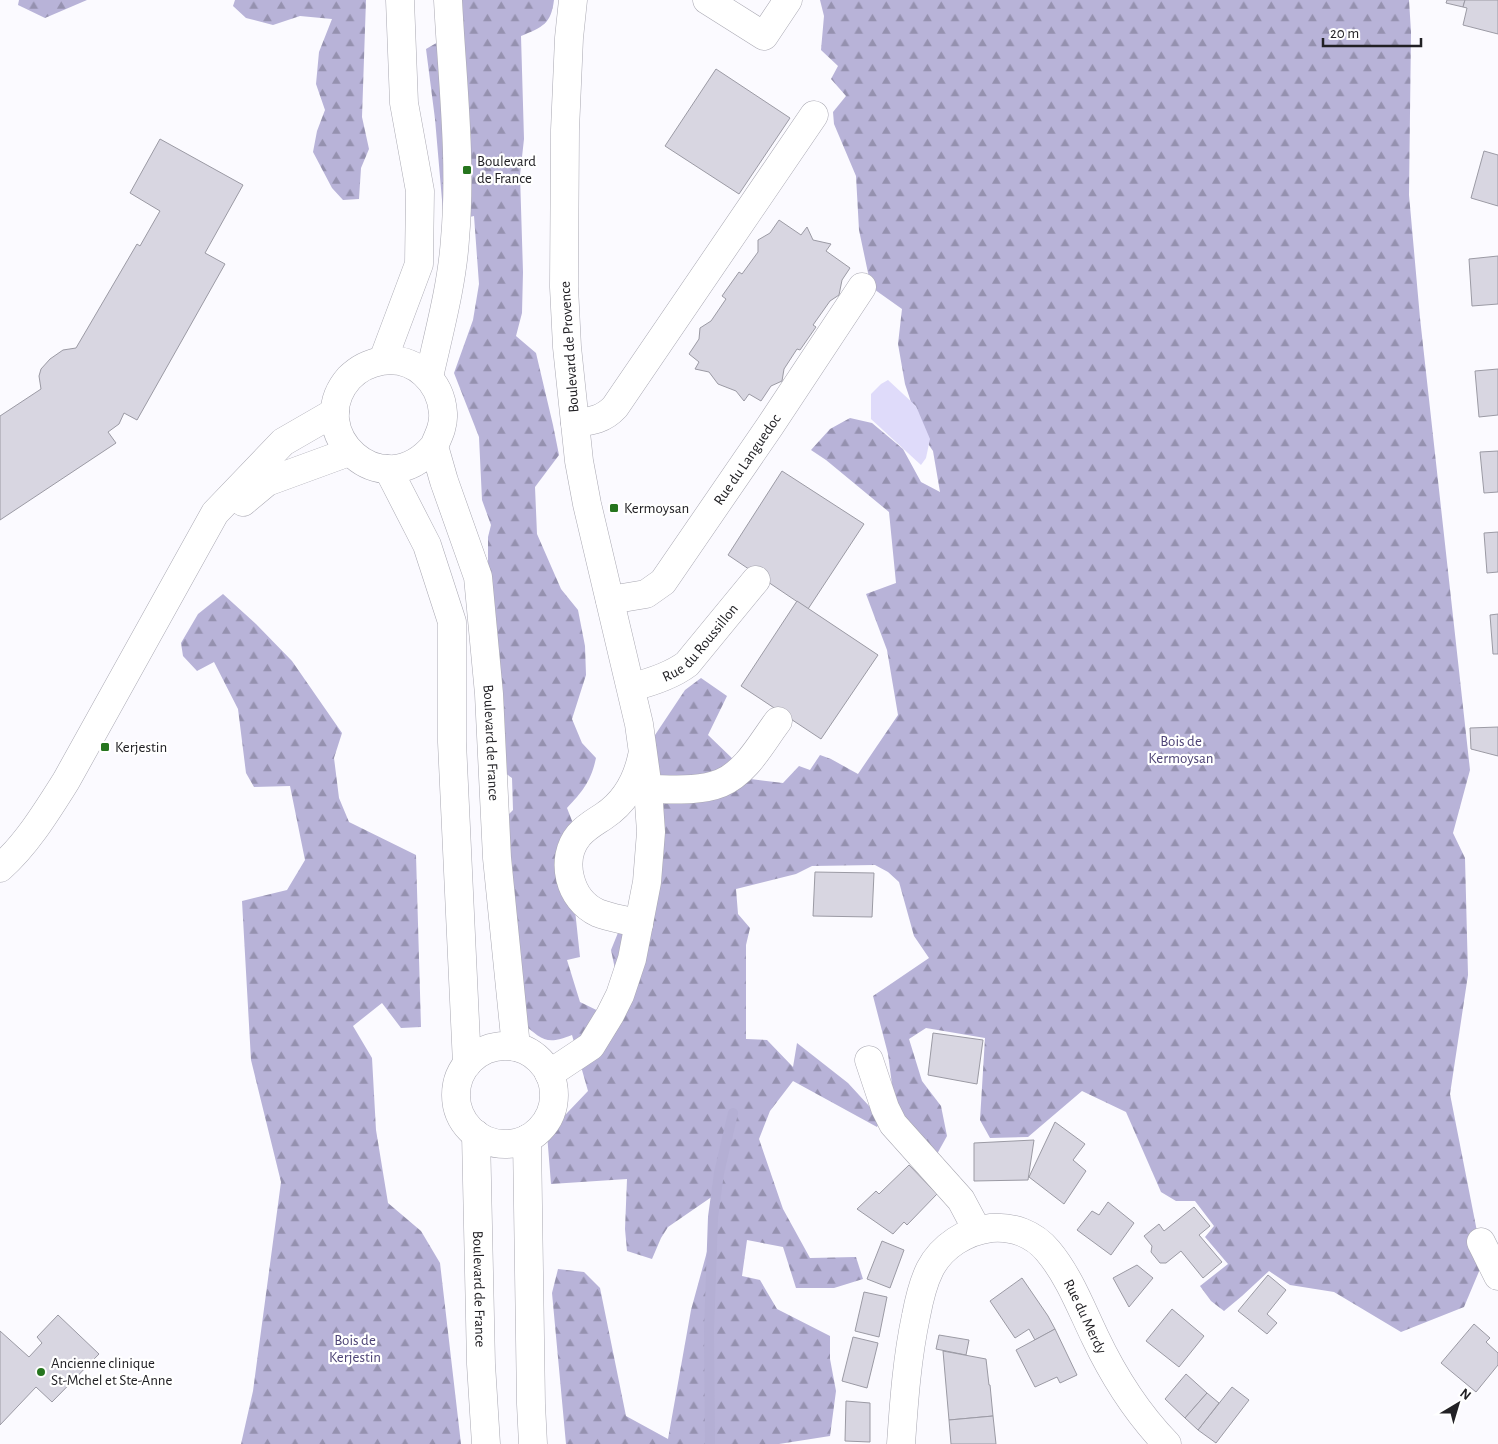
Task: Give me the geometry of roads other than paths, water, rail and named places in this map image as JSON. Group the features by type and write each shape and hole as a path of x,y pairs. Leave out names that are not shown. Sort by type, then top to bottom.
{"street":[{"path":"383,360 419,264 420,191 404,103 400,0"},
{"path":"429,377 455,241 458,180 448,0"},
{"name":"Boulevard de Provence","path":"573,0 567,84 564,287 567,346 579,461 587,504 632,687 644,751 650,818"},
{"path":"707,0 764,36 788,0"},
{"path":"575,423 599,420 615,407 814,115"},
{"name":"Rue du Languedoc","path":"610,600 646,594 663,582 862,287"},
{"path":"383,360 395,360 408,364 429,377 438,390 444,414 442,430 434,446 427,454 409,466 388,469 369,466 349,452 340,438 335,412 337,398 343,386 355,372 369,364 383,360"},
{"path":"0,868 19,849 41,820 66,780 215,513 283,442 335,412"},
{"name":"Boulevard de France","path":"434,446 444,481 478,577 489,694 497,858 516,1047"},
{"path":"198,544 225,516 267,482 349,452"},
{"path":"388,469 427,544 452,622 452,742 467,1064"},
{"name":"Rue du Roussillon","path":"632,687 664,677 688,664 756,580"},
{"path":"648,789 700,788 721,783 747,763 778,721"},
{"path":"639,924 598,912 587,905 576,892 569,877 568,862 571,849 578,836 589,824 604,816 624,798 640,768 644,751"},
{"path":"549,1074 591,1046 620,995 632,959 650,858 650,818 623,813 604,816"},
{"path":"502,1046 516,1047 540,1060 552,1080 554,1102 549,1117 538,1131 527,1139 514,1143 500,1144 476,1134 463,1119 457,1101 458,1080 467,1064 489,1048 502,1046"},
{"path":"869,1060 885,1108 893,1124 961,1200 977,1230"},
{"name":"Boulevard de France","path":"476,1134 481,1364 486,1444"},
{"path":"527,1139 531,1404 534,1444"},
{"name":"Rue du Merdy","path":"901,1444 904,1388 911,1339 924,1284 930,1268 944,1251 963,1236 977,1230 998,1227 1012,1229 1036,1239 1048,1250 1066,1277 1113,1372 1140,1413 1167,1444"},
{"path":"1481,1242 1498,1276"}],"waterway":[{"path":"710,1444 709,1330 713,1217 719,1173 733,1113"}],"place":[{"name":"Boulevard de France","path":"467,170"},
{"name":"Kermoysan","path":"614,508"},
{"name":"Kerjestin","path":"105,747"},
{"name":"Ancienne clinique St-Mchel et Ste-Anne","path":"41,1372"}],"park label":[{"name":"Bois de Kermoysan","path":"1181,750"},
{"name":"Bois de Kerjestin","path":"355,1348"}]}
